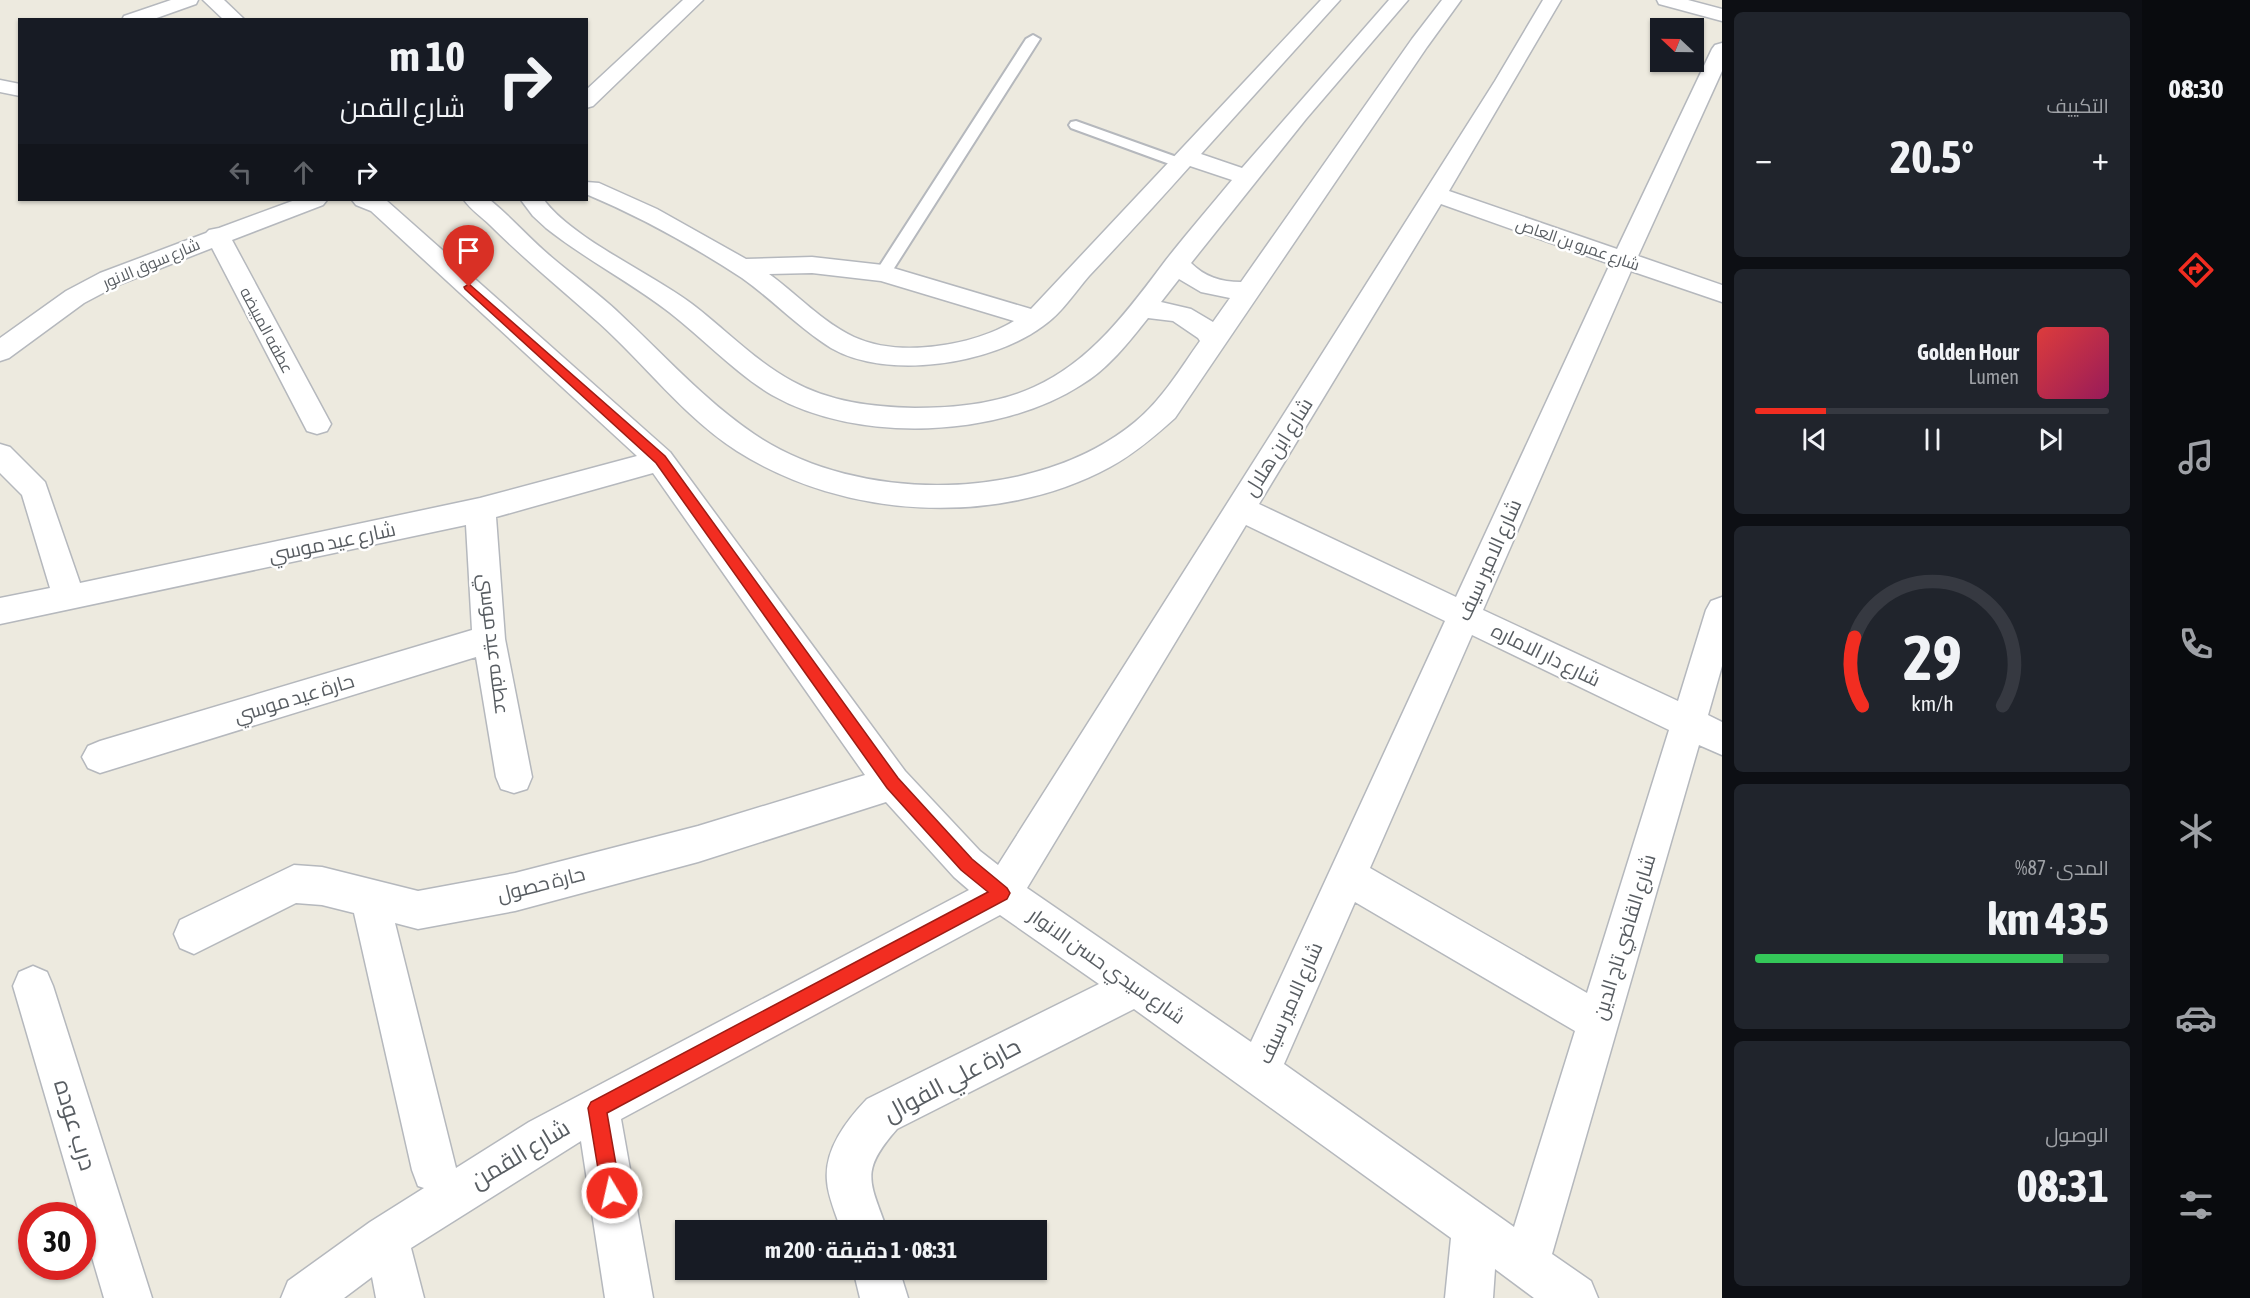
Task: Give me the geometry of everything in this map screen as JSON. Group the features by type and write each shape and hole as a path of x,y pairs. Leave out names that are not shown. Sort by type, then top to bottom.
{"street":[{"path":"137,18 189,0"},
{"path":"212,0 234,18"},
{"path":"588,100 694,0"},
{"path":"591,188 660,218 741,267 845,344 870,351 924,357 951,355 998,342 1036,319 1331,0"},
{"path":"503,227 535,205 572,236 656,291 783,388 816,403 854,412 928,419 960,416 1020,403 1072,379 1103,353 1246,177 1399,0"},
{"path":"477,201 548,267 609,317 632,342 719,424 749,445 783,464 821,478 864,489 907,495 952,496 997,492 1038,484 1077,471 1112,454 1149,427 1165,411 1419,43 1452,0"},
{"name":"شارع ابن هلال","path":"1002,893 1505,81 1552,0"},
{"path":"1666,0 1722,15"},
{"name":"شارع الامير سيف","path":"1259,1072 1624,260 1722,49"},
{"path":"0,86 18,90"},
{"path":"1183,160 1246,177"},
{"name":"شارع عمرو بن العاص","path":"1435,194 1722,294"},
{"name":"شارع سوق الانور","path":"0,352 75,297 109,279 217,235 312,201"},
{"name":"شارع سيدي حسن الانوار","path":"366,201 379,206 660,460 892,783 966,864 1002,893 1259,1072 1574,1298"},
{"name":"عطفه المبيضه","path":"217,235 317,424"},
{"path":"1177,263 1194,280 1207,286 1221,290 1250,290"},
{"path":"741,267 812,265 883,273 1036,319"},
{"path":"1140,310 1170,310 1184,315 1197,322 1214,341"},
{"path":"0,455 36,490 69,598"},
{"name":"شارع عيد موسي","path":"0,611 480,510 660,460"},
{"name":"شارع دار الاماره","path":"1241,509 1705,731"},
{"name":"عطفه عيد موسي","path":"480,510 489,639 513,777"},
{"name":"شارع القاضي تاج الدين","path":"1526,1265 1599,1022 1705,731 1722,610"},
{"name":"حارة عيد موسي","path":"100,757 489,639"},
{"name":"حارة حصول","path":"194,934 294,884 322,886 418,910 515,892 698,844 892,783"},
{"path":"1347,876 1599,1022"},
{"name":"شارع القمن","path":"305,1298 386,1238 544,1137 1002,893"},
{"path":"370,898 434,1170"},
{"name":"درب عوده","path":"33,986 128,1298"},
{"name":"حارة علي الفوال","path":"861,1220 849,1178 855,1148 864,1132 882,1114 1136,987"},
{"path":"597,1108 629,1298"},
{"path":"1469,1298 1475,1228"},
{"path":"386,1238 400,1298"},
{"path":"879,1280 884,1298"}],"lane":[{"path":"883,273 1033,39"},
{"path":"1076,125 1183,160"}],"route":[{"path":"469,287 660,460 892,783 966,864 1002,893 597,1108 612,1193"}]}
